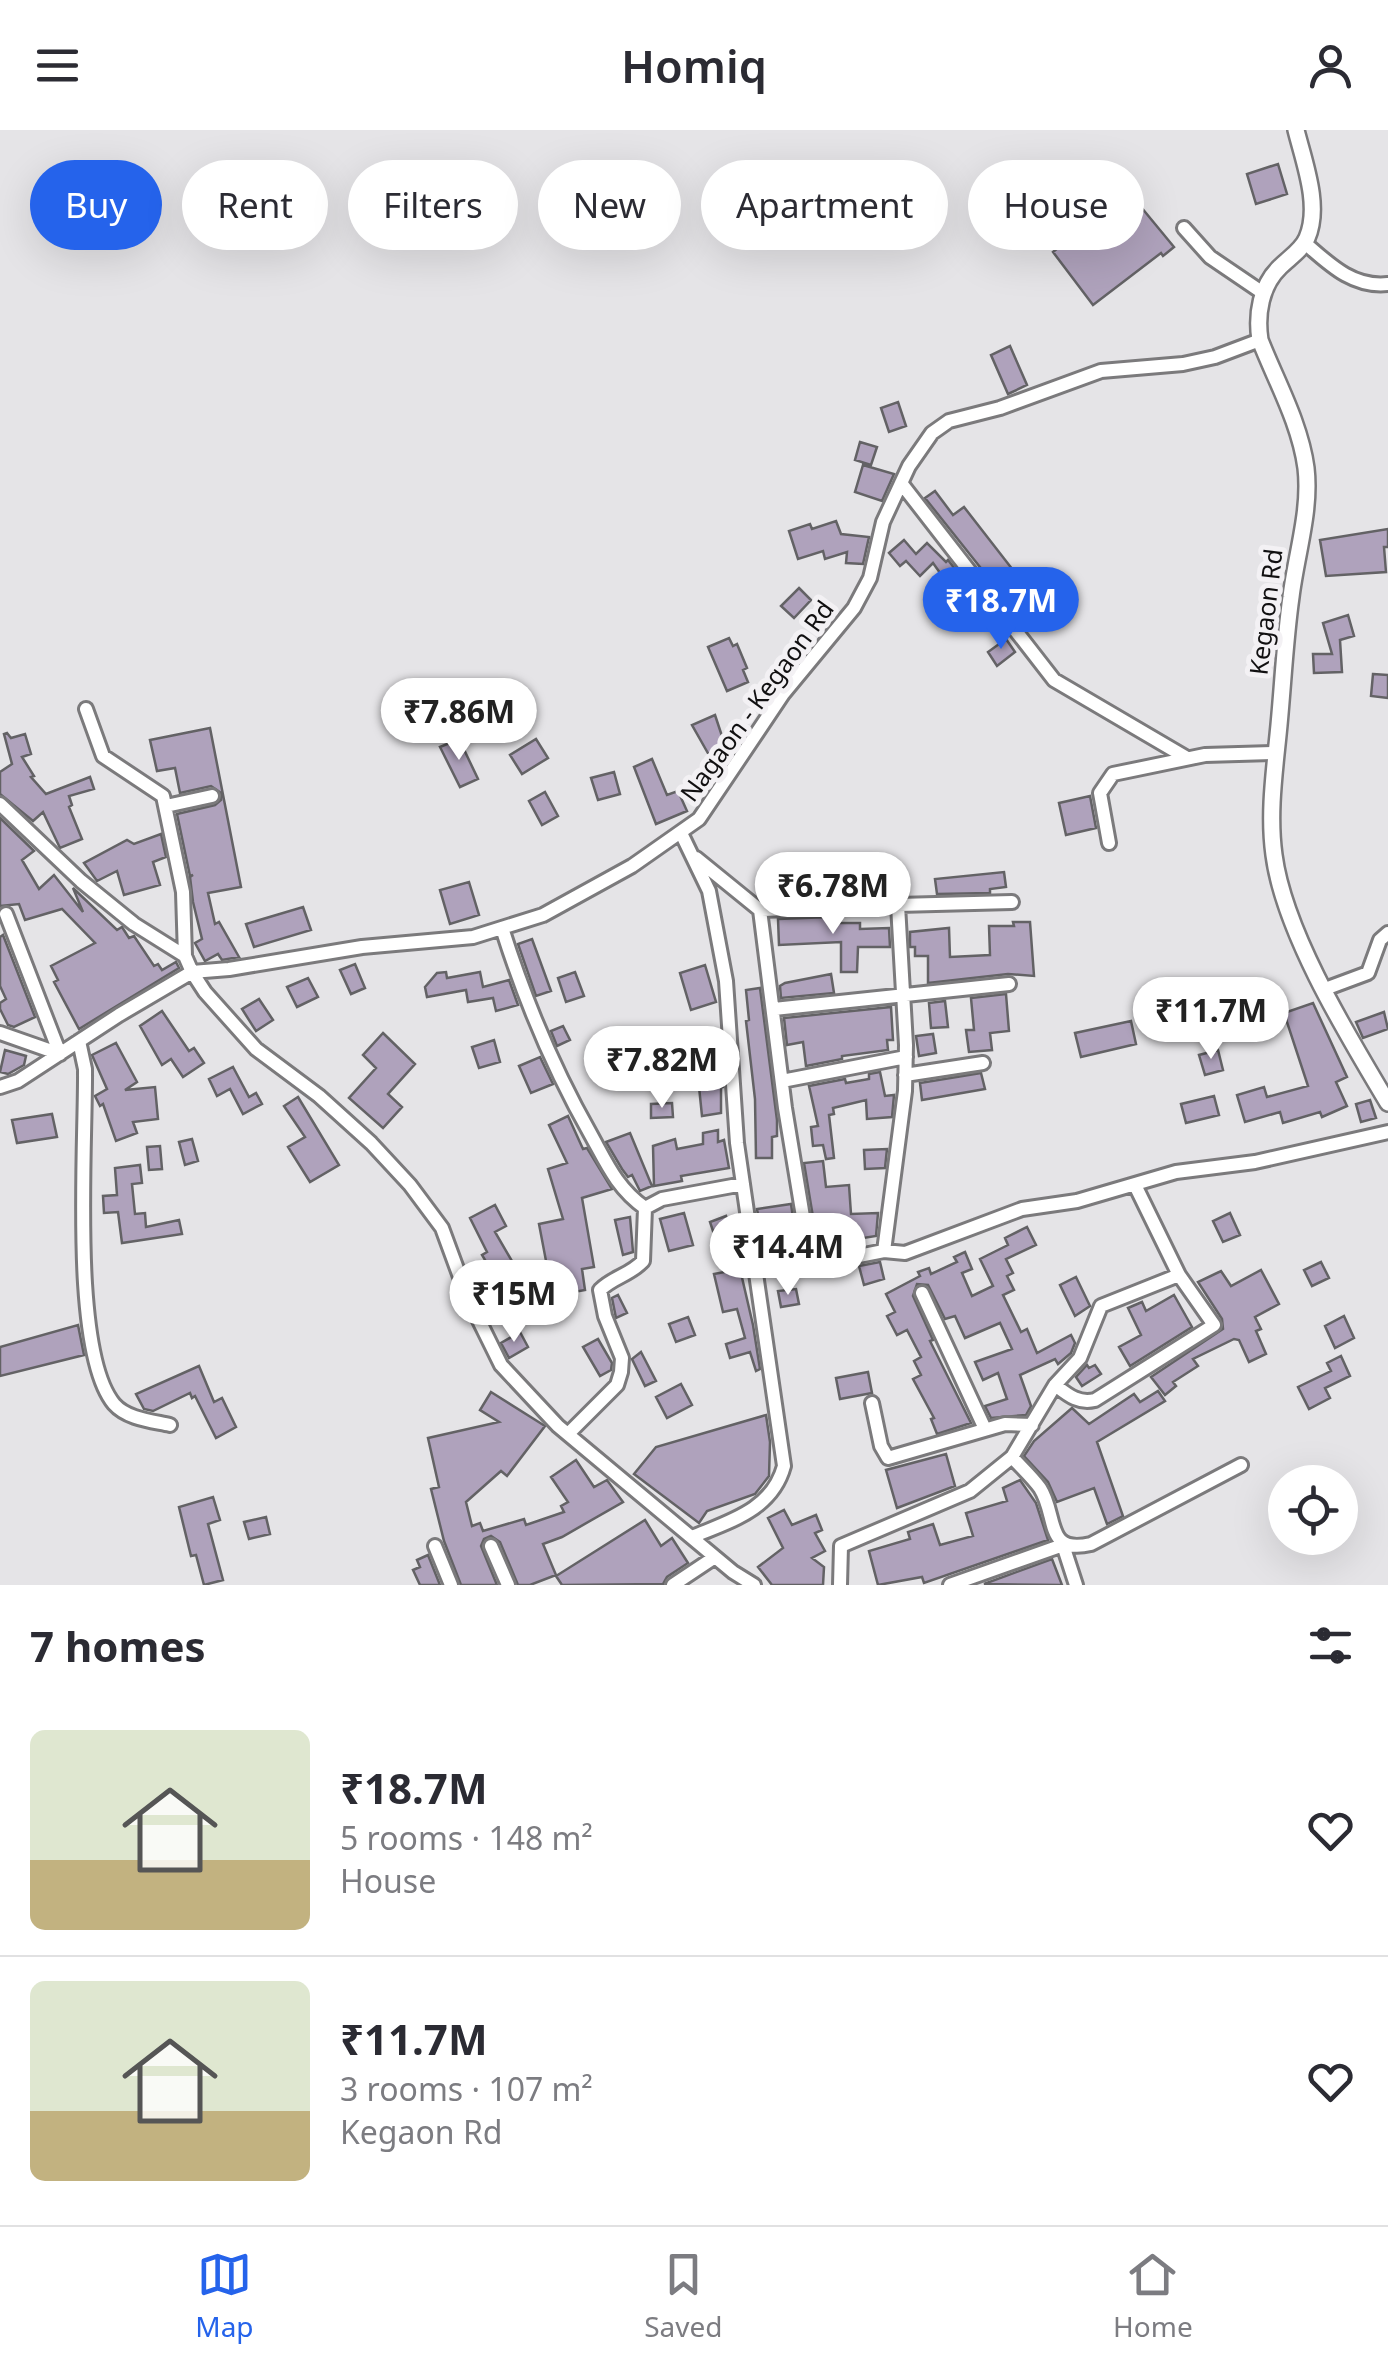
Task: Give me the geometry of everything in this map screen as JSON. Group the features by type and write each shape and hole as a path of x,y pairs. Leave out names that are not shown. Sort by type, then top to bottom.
{"street":[{"path":"1184,228 1210,257 1263,292 1276,270 1305,243 1312,210 1296,130"},
{"path":"1305,243 1341,275 1388,284"},
{"name":"Kegaon Rd","path":"1263,292 1257,324 1260,340 1298,432 1306,470 1276,754 1274,854 1283,893 1325,989 1388,1103"},
{"name":"Nagaon - Kegaon Rd","path":"192,972 229,970 362,947 473,937 561,906 700,819 784,694 854,608 870,578 884,522 901,483 932,433 948,421 1000,408 1101,371 1183,364 1260,340"},
{"path":"901,483 1054,680 1187,758"},
{"path":"86,709 103,756 163,796 183,892 185,956 205,992 256,1049 319,1096 410,1185 442,1228 467,1296 501,1365 568,1434 754,1585"},
{"path":"1109,843 1100,793 1114,774 1187,758 1276,754"},
{"path":"166,806 212,796"},
{"path":"0,804 94,892 134,924 185,956"},
{"path":"681,833 709,890 726,981 737,1143 784,1466 780,1482 756,1508 692,1537"},
{"path":"693,855 760,910 1012,902"},
{"path":"884,1250 902,1119 906,1056 898,905"},
{"path":"760,910 810,1259 832,1261 884,1250 905,1253 1022,1208 1077,1201 1176,1172 1255,1162 1388,1132"},
{"path":"6,914 60,1054"},
{"path":"502,928 528,1005 572,1101 625,1194 646,1208"},
{"path":"1325,989 1368,973 1380,940 1388,934"},
{"path":"0,1087 18,1081 192,972"},
{"path":"774,1009 1008,984"},
{"path":"0,1033 60,1054"},
{"path":"79,1041 85,1070 86,1323 100,1380 115,1406 135,1418 170,1425"},
{"path":"782,1081 906,1056"},
{"path":"905,1074 984,1063"},
{"path":"646,1208 662,1199 743,1184"},
{"path":"1055,1385 1072,1398 1095,1400 1214,1325 1179,1275 1135,1184"},
{"path":"568,1434 618,1385 622,1358 605,1316 600,1290 643,1262 646,1208"},
{"path":"840,1585 842,1546 970,1491 1012,1457 1055,1385 1080,1358 1101,1306 1179,1275"},
{"path":"922,1293 985,1429"},
{"path":"872,1403 881,1446 888,1458 1005,1424 1032,1425"},
{"path":"1012,1457 1041,1490 1076,1585"},
{"path":"950,1585 1063,1545 1072,1548 1091,1544 1241,1465"},
{"path":"436,1546 452,1585"},
{"path":"490,1546 508,1585"},
{"path":"673,1585 715,1557"}],"building":[{"path":"1278,164 1287,194 1256,204 1247,174"},
{"path":"1144,211 1174,247 1093,305 1053,252 1144,250"},
{"path":"1010,346 1027,385 1008,394 991,355"},
{"path":"898,402 906,426 889,432 881,408"},
{"path":"860,442 877,447 871,465 855,460"},
{"path":"863,465 894,474 882,501 855,492"},
{"path":"935,491 953,515 964,507 1034,597 1015,611 925,498"},
{"path":"836,521 841,534 869,537 863,564 846,563 847,552 825,559 823,551 798,559 789,531"},
{"path":"1388,529 1388,547 1384,547 1386,572 1326,576 1320,540"},
{"path":"904,540 916,554 927,543 962,578 950,587 933,563 920,576 906,561 900,566 889,553"},
{"path":"799,588 811,600 794,618 781,606"},
{"path":"1348,615 1354,636 1340,640 1342,672 1314,673 1313,654 1332,654 1323,623"},
{"path":"729,638 733,646 737,644 748,682 727,691 708,647"},
{"path":"1006,639 1015,652 997,666 988,652"},
{"path":"1373,674 1388,675 1388,698 1371,696"},
{"path":"502,692 512,712 491,722 482,701"},
{"path":"715,715 726,748 709,755 692,725"},
{"path":"210,728 241,887 208,893 215,924 219,922 239,957 222,960 218,954 205,961 195,943 202,939 193,902 193,875 190,876 177,814 215,805 221,800 221,793 211,786 180,793 175,768 157,771 150,740"},
{"path":"4,734 11,738 25,734 31,754 22,757 34,776 31,777 46,794 90,777 94,789 69,796 69,807 82,839 60,848 43,812 33,821 0,794 0,772 12,764"},
{"path":"459,739 478,779 460,787 440,747"},
{"path":"536,739 548,758 522,774 510,755"},
{"path":"652,759 667,795 678,791 687,811 656,824 634,767"},
{"path":"614,772 620,794 598,800 591,778"},
{"path":"545,792 558,816 542,825 529,801"},
{"path":"1090,796 1096,828 1066,835 1059,803"},
{"path":"0,818 34,851 22,860 39,889 54,875 83,912 73,888 117,930 122,927 129,938 134,936 154,966 158,964 162,970 176,962 179,968 79,1029 54,982 58,980 51,966 95,943 62,909 25,920 19,904 0,906"},
{"path":"161,834 166,857 153,862 160,885 124,895 117,871 97,881 84,863 127,840 134,844"},
{"path":"867,870 867,895 777,899 777,889 833,883 833,873"},
{"path":"1004,872 1006,887 990,889 990,893 937,894 935,879"},
{"path":"469,882 479,915 450,924 440,890"},
{"path":"303,907 311,930 254,947 246,924"},
{"path":"831,917 831,923 860,923 860,929 889,928 890,947 858,947 857,972 841,972 841,942 779,945 778,919"},
{"path":"1013,922 1030,922 1034,976 1008,974 928,983 928,956 915,956 915,947 910,947 910,932 949,928 950,957 990,955 989,926 1014,926"},
{"path":"3,935 35,1017 14,1027 8,1025 0,1009 0,1003 6,999 0,986"},
{"path":"532,939 551,991 536,996 518,944"},
{"path":"355,964 365,988 351,994 340,970"},
{"path":"705,965 716,1002 691,1010 680,973"},
{"path":"446,972 447,978 480,972 483,987 509,980 518,1005 496,1011 493,998 468,1002 466,990 427,997 425,987 437,973"},
{"path":"575,972 584,996 566,1002 558,978"},
{"path":"831,974 834,993 781,998 780,986 785,983"},
{"path":"308,978 318,997 297,1007 287,987"},
{"path":"760,988 777,1120 772,1158 756,1158 755,1099 746,1021 746,990"},
{"path":"1278,993 1283,1009 1257,1016 1252,1000"},
{"path":"1006,994 1009,1031 990,1033 992,1050 969,1052 966,1030 974,1030 971,998"},
{"path":"259,999 273,1020 256,1031 242,1009"},
{"path":"945,1001 948,1027 931,1028 929,1003"},
{"path":"1313,1003 1347,1077 1336,1082 1347,1106 1322,1117 1320,1112 1283,1123 1280,1112 1245,1122 1237,1095 1264,1087 1267,1097 1308,1086 1284,1013"},
{"path":"891,1007 893,1040 887,1040 888,1050 806,1066 803,1042 787,1045 784,1018"},
{"path":"162,1011 189,1051 194,1048 204,1063 183,1077 171,1059 162,1065 140,1026"},
{"path":"1384,1012 1388,1029 1363,1038 1356,1022"},
{"path":"1131,1021 1136,1044 1081,1057 1075,1033"},
{"path":"563,1026 570,1040 557,1046 551,1031"},
{"path":"383,1033 415,1064 388,1094 402,1107 383,1128 349,1098 376,1068 363,1055"},
{"path":"933,1034 936,1053 919,1056 916,1036"},
{"path":"494,1040 500,1062 479,1068 472,1047"},
{"path":"116,1043 137,1082 125,1090 155,1087 158,1119 133,1122 137,1133 116,1141 103,1104 100,1106 95,1096 107,1089 92,1055"},
{"path":"717,1044 723,1087 721,1113 702,1116 700,1045"},
{"path":"5,1050 26,1056 24,1065 8,1074 0,1072"},
{"path":"1218,1050 1223,1070 1205,1075 1199,1055"},
{"path":"540,1057 553,1084 531,1093 519,1066"},
{"path":"233,1067 249,1097 256,1093 262,1104 243,1114 230,1089 217,1096 209,1079"},
{"path":"880,1072 885,1096 894,1095 892,1117 867,1119 866,1100 833,1108 834,1114 829,1115 834,1158 826,1159 823,1145 813,1146 811,1127 818,1126 809,1086 869,1079 869,1074"},
{"path":"981,1073 985,1089 922,1100 920,1083"},
{"path":"1214,1096 1219,1115 1186,1123 1181,1104"},
{"path":"298,1097 339,1165 310,1182 288,1147 305,1137 284,1106"},
{"path":"1370,1100 1376,1118 1361,1122 1356,1104"},
{"path":"672,1103 673,1117 651,1118 651,1104"},
{"path":"52,1114 57,1137 17,1143 12,1120"},
{"path":"568,1116 583,1149 587,1148 612,1189 582,1198 594,1267 582,1269 585,1290 552,1296 550,1286 504,1318 494,1300 505,1293 482,1255 487,1252 470,1218 495,1205 506,1226 495,1232 523,1280 547,1266 539,1224 563,1219 548,1169 567,1163 549,1125"},
{"path":"718,1130 718,1142 724,1140 729,1168 681,1176 682,1181 654,1186 653,1146 675,1139 677,1149 703,1144 703,1133"},
{"path":"630,1133 652,1186 640,1191 606,1142"},
{"path":"192,1139 198,1161 185,1165 179,1142"},
{"path":"160,1146 162,1169 149,1170 147,1147"},
{"path":"887,1149 885,1168 865,1169 864,1150"},
{"path":"823,1161 826,1187 849,1185 851,1214 878,1213 876,1236 818,1247 804,1163"},
{"path":"140,1165 142,1183 132,1184 135,1214 145,1213 146,1227 179,1220 182,1234 122,1243 118,1212 104,1213 103,1196 117,1195 115,1168"},
{"path":"791,1204 794,1224 787,1225 793,1260 767,1264 757,1209"},
{"path":"684,1213 693,1245 669,1251 660,1219"},
{"path":"1230,1213 1240,1235 1223,1242 1213,1221"},
{"path":"726,1216 731,1231 715,1237 710,1222"},
{"path":"630,1217 633,1252 623,1255 615,1220"},
{"path":"1027,1227 1036,1245 1006,1259 1013,1273 1007,1276 1014,1290 1003,1295 1021,1332 1027,1329 1037,1353 1071,1335 1075,1343 1071,1353 1058,1364 1055,1359 1020,1375 1031,1406 1026,1415 991,1418 985,1406 1007,1399 998,1373 983,1380 975,1362 1012,1349 1000,1323 965,1338 955,1316 945,1319 928,1285 917,1284 913,1296 933,1340 930,1341 971,1423 937,1434 931,1419 934,1418 913,1379 921,1375 914,1361 921,1357 907,1330 897,1335 887,1316 895,1312 886,1294 920,1276 918,1272 929,1268 931,1274 957,1262 954,1257 965,1252 972,1269 962,1273 972,1296 993,1286 980,1259 1008,1245 1005,1238"},
{"path":"880,1262 884,1279 864,1285 859,1266"},
{"path":"1321,1262 1329,1278 1312,1286 1304,1270"},
{"path":"740,1269 760,1369 756,1371 750,1352 730,1358 726,1344 745,1338 737,1309 723,1312 714,1274"},
{"path":"1261,1270 1279,1304 1255,1317 1261,1329 1256,1331 1266,1354 1249,1362 1239,1340 1234,1339 1193,1359 1198,1366 1173,1382 1176,1386 1165,1395 1151,1377 1223,1329 1222,1319 1198,1282 1221,1271 1231,1286"},
{"path":"1076,1277 1090,1306 1075,1316 1060,1285"},
{"path":"796,1289 799,1304 781,1307 778,1291"},
{"path":"618,1295 627,1313 616,1318 612,1298"},
{"path":"1174,1295 1192,1327 1130,1366 1119,1347 1141,1335 1128,1308 1142,1302 1146,1311"},
{"path":"1344,1316 1354,1338 1335,1348 1325,1326"},
{"path":"688,1317 695,1335 676,1342 669,1324"},
{"path":"78,1325 84,1355 0,1376 0,1347"},
{"path":"520,1332 528,1347 509,1358 501,1343"},
{"path":"598,1339 612,1363 611,1370 600,1376 583,1347"},
{"path":"641,1352 656,1381 645,1386 632,1359"},
{"path":"1341,1356 1350,1376 1325,1388 1330,1398 1309,1409 1298,1387 1331,1371 1327,1363"},
{"path":"1087,1365 1095,1365 1101,1374 1082,1386 1076,1377"},
{"path":"199,1366 214,1402 222,1398 236,1427 216,1438 190,1393 153,1411 144,1409 136,1394"},
{"path":"868,1372 872,1393 840,1399 836,1378"},
{"path":"681,1384 692,1405 667,1418 656,1397"},
{"path":"1158,1391 1165,1401 1097,1442 1123,1516 1107,1524 1094,1488 1057,1502 1048,1482 1024,1456 1034,1441 1072,1408 1089,1424 1134,1394 1140,1402"},
{"path":"491,1392 545,1426 507,1476 501,1471 466,1502 472,1526 480,1523 483,1531 524,1519 526,1525 564,1512 561,1506 568,1502 551,1477 576,1460 594,1487 607,1480 623,1502 543,1544 556,1575 530,1585 518,1585 500,1542 491,1536 481,1546 497,1585 461,1585 444,1541 431,1489 439,1487 428,1438 499,1422 480,1410"},
{"path":"766,1415 769,1476 755,1494 707,1511 699,1523 634,1474 656,1447"},
{"path":"946,1454 955,1486 897,1508 886,1470"},
{"path":"1020,1480 1036,1503 1048,1540 924,1583 922,1577 878,1585 869,1551 910,1539 908,1532 933,1524 940,1545 973,1536 966,1513 1007,1501 1003,1488"},
{"path":"213,1497 220,1520 208,1524 223,1580 204,1585 196,1555 191,1556 179,1507"},
{"path":"784,1510 792,1525 816,1515 822,1530 815,1533 825,1551 812,1558 824,1567 823,1585 772,1585 758,1567 783,1548 768,1518"},
{"path":"266,1517 270,1534 249,1539 244,1522"},
{"path":"645,1520 661,1546 672,1538 688,1563 663,1584 562,1585 556,1576"},
{"path":"428,1555 440,1585 420,1585 413,1570 420,1567 417,1560"},
{"path":"1052,1559 1062,1585 984,1584"}]}
